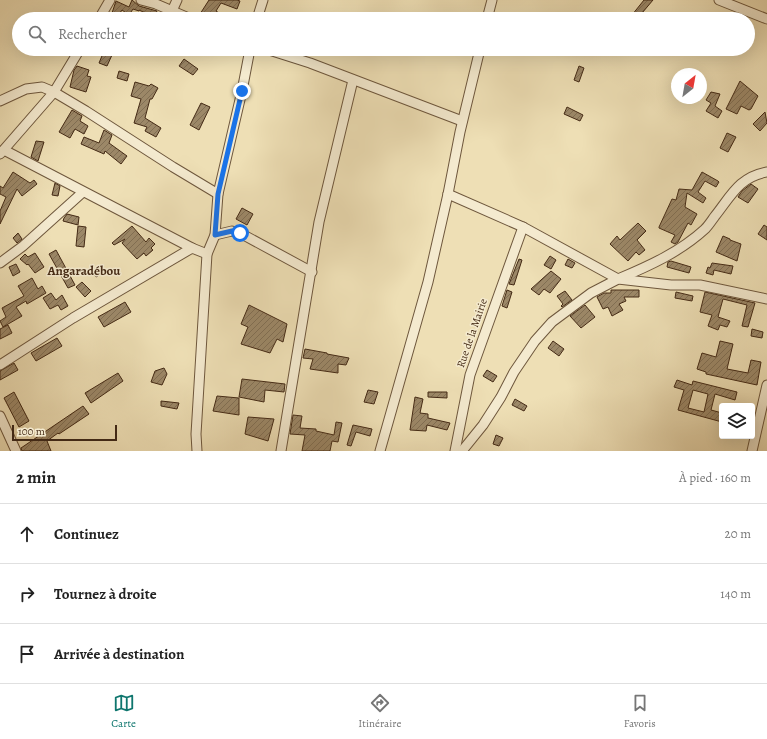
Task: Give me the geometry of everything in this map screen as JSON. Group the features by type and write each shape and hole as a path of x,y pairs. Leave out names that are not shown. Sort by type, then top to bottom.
{"street":[{"path":"103,12 110,0"},
{"path":"141,0 156,4 172,11 177,0"},
{"path":"259,12 262,0"},
{"path":"719,0 734,3 753,12"},
{"path":"488,12 489,2"},
{"path":"755,13 767,19"},
{"path":"76,56 54,92 2,152 192,248 207,254"},
{"path":"197,451 196,434 207,254 215,235 218,194 249,56"},
{"path":"287,56 462,121"},
{"path":"380,451 428,282 448,194 462,121 478,56"},
{"path":"281,451 312,272 319,222 353,80"},
{"path":"0,100 26,89 42,87 54,92 86,110 172,167 218,194"},
{"path":"462,451 483,425 525,354 552,322 591,292 670,255 706,228 735,190 747,179 767,172"},
{"path":"0,263 23,246 83,192"},
{"path":"448,194 523,227 618,279 671,285 700,285 767,299"},
{"name":"Rue de la Mairie","path":"455,451 470,375 523,227"},
{"path":"215,235 232,231 240,233 312,272"},
{"path":"0,365 73,318 192,248"},
{"path":"752,451 765,401 767,384"},
{"path":"0,416 16,451"}],"building":[{"path":"132,0 139,6 157,11 143,12 133,9 131,12 125,12 122,10 121,12 112,12 116,1 129,7"},
{"path":"209,0 240,1 237,9 221,3 216,11 218,12 201,12"},
{"path":"644,0 653,0 643,12 634,12"},
{"path":"102,56 112,56 107,66 99,63"},
{"path":"184,59 198,69 193,75 179,66"},
{"path":"77,66 89,70 87,76 91,77 86,92 70,87 74,70"},
{"path":"579,66 584,68 579,82 574,80"},
{"path":"119,71 129,74 127,81 117,78"},
{"path":"740,81 758,96 751,109 749,110 741,106 737,114 726,109"},
{"path":"135,82 149,86 151,84 158,88 152,99 150,99 145,118 161,128 156,137 145,131 147,127 134,123 141,99 131,96"},
{"path":"711,92 720,94 715,106 722,111 718,118 706,111 711,103 707,101"},
{"path":"201,103 210,107 199,130 190,125"},
{"path":"567,107 583,115 580,121 564,114"},
{"path":"72,110 82,116 80,121 88,126 84,134 75,129 70,138 59,132"},
{"path":"765,112 767,123 760,131 753,124"},
{"path":"104,130 112,135 109,143 127,156 121,164 105,151 104,154 81,144 84,137 99,143"},
{"path":"727,133 736,137 728,152 720,148"},
{"path":"36,141 44,142 38,161 31,157"},
{"path":"13,172 30,183 34,180 37,184 22,196 17,189 0,224 0,211 6,197 0,194 0,186 3,188"},
{"path":"702,172 719,182 716,187 705,181 698,192 706,198 703,203 687,193 685,207 697,214 691,225 688,223 678,242 675,244 671,242 675,235 659,227 672,199 676,200 679,189 692,190"},
{"path":"55,183 60,186 58,196 52,195"},
{"path":"751,184 758,189 748,203 738,197 742,191"},
{"path":"242,208 253,214 247,225 236,219"},
{"path":"67,214 79,217 78,225 63,221"},
{"path":"638,223 646,231 637,240 645,250 639,255 636,252 628,261 610,244 617,236 620,240"},
{"path":"764,225 767,227 767,240 758,234"},
{"path":"78,226 86,227 84,247 76,246"},
{"path":"132,226 146,242 149,238 155,244 151,248 153,250 146,256 144,253 137,259 122,243 125,239 114,245 112,243"},
{"path":"18,233 22,239 17,243 13,238"},
{"path":"723,236 741,244 737,261 716,252"},
{"path":"56,250 75,285 68,288 49,254"},
{"path":"35,253 44,267 35,273 28,264 27,265 20,259 25,254 28,257"},
{"path":"550,256 556,260 551,269 544,265"},
{"path":"519,259 522,260 514,285 509,284"},
{"path":"568,259 575,263 572,268 565,265"},
{"path":"671,261 691,267 689,273 667,267 668,262"},
{"path":"712,263 733,266 731,274 714,270 713,275 706,273 708,267 710,268"},
{"path":"16,264 20,272 13,276 9,267"},
{"path":"97,266 102,269 97,277 92,274"},
{"path":"551,271 561,279 550,293 544,289 539,295 531,289"},
{"path":"32,278 38,289 42,286 46,293 27,304 26,301 16,307 22,316 3,327 0,321 6,317 2,308 24,296 18,286"},
{"path":"82,282 91,291 85,297 76,287"},
{"path":"507,290 512,292 507,308 502,306"},
{"path":"611,290 639,290 639,297 624,297 626,301 619,304 623,310 612,316 608,307 603,309 597,297 604,293 611,293"},
{"path":"565,291 572,300 562,307 561,306 563,304 557,296"},
{"path":"676,292 693,296 692,301 675,298"},
{"path":"705,292 755,303 748,327 742,326 747,305 723,299 718,317 730,321 727,327 720,325 718,330 708,326 712,315 700,312"},
{"path":"51,293 56,300 62,295 68,306 61,310 58,305 50,309 43,298"},
{"path":"125,302 131,312 104,327 98,317"},
{"path":"249,305 287,324 283,342 277,339 270,353 241,344 248,327 241,324"},
{"path":"585,305 595,317 581,328 570,316"},
{"path":"8,325 12,333 0,339 0,329"},
{"path":"752,329 763,332 762,338 751,336"},
{"path":"57,338 62,346 36,361 31,353"},
{"path":"553,341 564,349 559,356 548,348"},
{"path":"720,341 733,344 727,369 748,373 751,360 761,362 757,385 706,374 706,372 697,369 702,353 716,357"},
{"path":"305,349 349,358 346,365 338,364 338,373 310,369 313,359 303,358"},
{"path":"14,363 18,370 0,380 0,371"},
{"path":"164,368 167,374 162,385 151,382 155,371"},
{"path":"487,370 497,376 493,382 483,376"},
{"path":"118,373 123,381 91,403 85,393"},
{"path":"242,379 285,384 284,392 265,390 264,402 239,397"},
{"path":"677,380 692,385 693,381 737,392 735,400 715,394 711,410 719,412 719,421 678,410 684,390 674,387","holes":["693,390 708,394 704,412 688,408"]},
{"path":"368,390 378,392 374,404 364,402"},
{"path":"14,392 29,421 19,427 4,398"},
{"path":"428,392 447,392 447,398 428,397"},
{"path":"217,396 239,398 239,415 213,411"},
{"path":"415,397 423,399 420,413 428,414 428,418 450,423 447,430 427,425 426,431 410,430"},
{"path":"515,399 527,406 524,411 512,405"},
{"path":"161,401 179,403 177,409 161,406"},
{"path":"83,406 89,414 47,441 51,451 22,451 21,448"},
{"path":"293,415 302,416 300,428 316,429 316,431 334,435 336,422 342,423 338,442 332,441 330,451 302,451 305,435 290,434"},
{"path":"248,417 274,419 268,441 245,434"},
{"path":"353,425 372,429 370,436 356,432 351,446 347,445"},
{"path":"496,435 503,438 499,446 493,444"}],"district":[{"name":"Angaradébou","path":"84,270"}],"route":[{"path":"240,233 232,231 215,235 218,194 242,91"}]}
